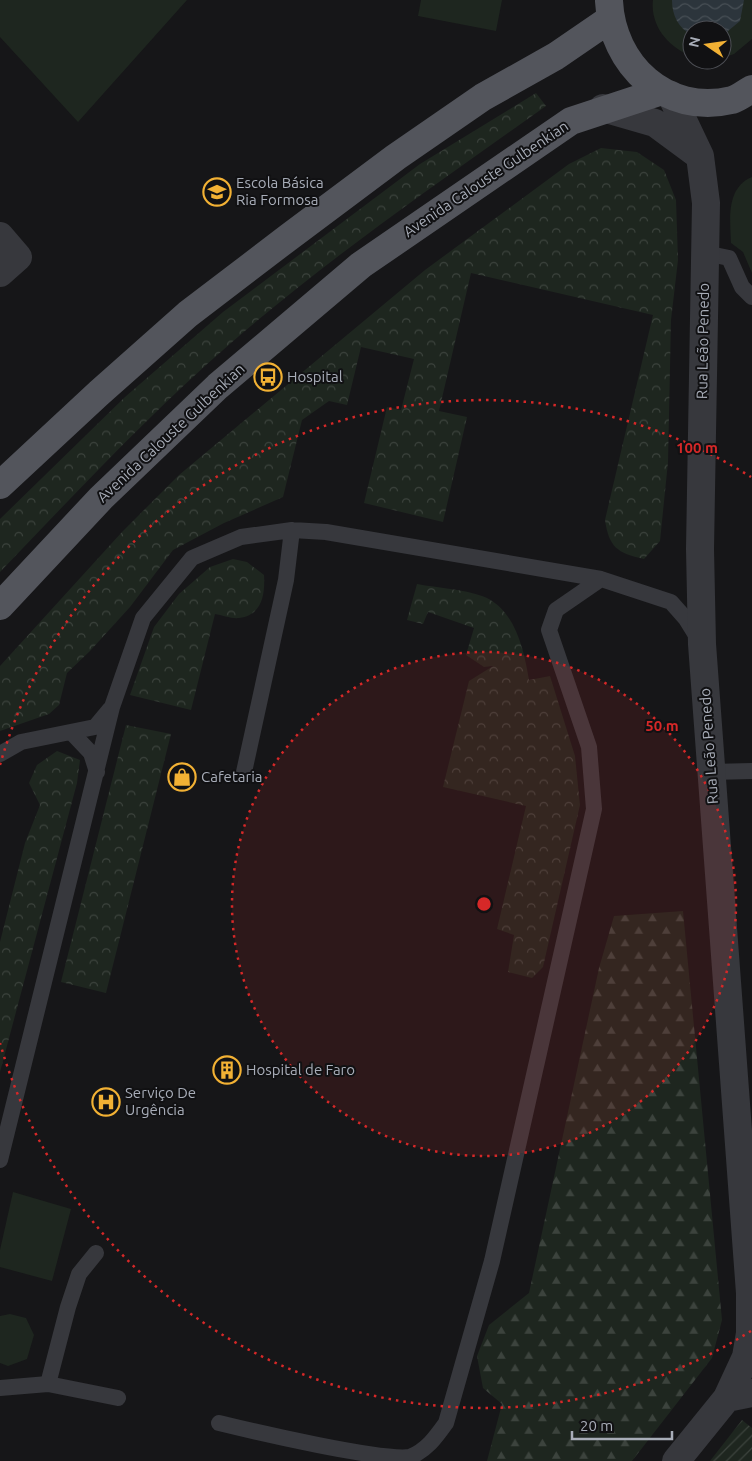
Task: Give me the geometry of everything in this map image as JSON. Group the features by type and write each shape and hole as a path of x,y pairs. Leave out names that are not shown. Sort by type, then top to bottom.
{"main road":[{"path":"0,485 99,392 188,314 396,157 483,97 556,56 610,10 620,48 638,73 667,93 691,101 712,102 734,100 752,89"},
{"name":"Avenida Calouste Gulbenkian","path":"0,606 101,498 218,386 362,265 571,121 603,108 667,93"}],"street":[{"name":"Rua Leão Penedo","path":"667,93 700,156 706,203 700,549 702,644 750,1293 750,1333 739,1396 676,1461"},
{"path":"603,108 655,123 700,156"},
{"path":"0,236 18,257 0,272"}],"lane":[{"path":"705,253 728,258 742,286 752,297"},
{"path":"0,1160 112,707 143,618 192,558 241,537 292,530 326,532 601,579 671,602 686,619 702,644"},
{"path":"244,772 286,580 292,530"},
{"path":"219,1423 370,1460 409,1458 431,1444 446,1423 492,1262 594,809 589,747 549,630 556,610 601,579"},
{"path":"0,754 20,742 52,734 72,733 95,727 112,707"},
{"path":"72,733 91,753 97,772"},
{"path":"711,772 752,771"},
{"path":"48,1384 68,1307 79,1274 96,1253"},
{"path":"0,1388 48,1384 118,1398"}],"green space":[{"path":"0,0 187,0 78,122 0,37"},
{"path":"421,0 502,0 496,31 418,16"},
{"path":"653,0 752,0 752,39 732,55 732,20 682,20 682,51 676,48 663,35 658,27 653,10"},
{"path":"536,93 546,106 346,250 231,343 113,455 0,572 0,519 125,397 223,312 420,164"},
{"path":"601,148 637,152 664,170 676,200 678,260 671,320 668,462 660,541 644,559 621,551 612,543 605,520 653,315 471,273 439,411 467,417 443,522 364,503 387,407 401,410 414,359 361,347 347,405 329,401 302,420 283,497 224,523 173,550 130,607 67,673 59,705 49,714 0,731 0,666 122,532 179,475 425,270 569,164"},
{"path":"752,177 752,273 743,252 731,243 730,214 731,205 738,188"},
{"path":"233,559 247,562 264,575 263,596 258,608 247,616 236,618 215,614 191,710 130,695 154,627 179,594 210,567"},
{"path":"417,584 459,590 482,596 503,610 521,643 529,680 550,676 575,756 580,805 543,967 532,978 508,972 514,935 497,929 526,806 443,787 469,681 493,666 484,667 466,655 474,628 428,612 423,624 407,620"},
{"path":"126,725 171,734 106,993 61,982"},
{"path":"57,751 80,760 77,783 0,1072 0,942 25,843 40,805 29,783 37,765"},
{"path":"683,911 722,1320 712,1358 632,1461 487,1461 502,1404 483,1388 477,1356 489,1325 529,1293 599,968 614,916"},
{"path":"13,1192 71,1209 52,1281 0,1267 0,1250"},
{"path":"10,1314 26,1318 34,1335 27,1359 8,1366 0,1363 0,1316"},
{"path":"742,1420 752,1428 752,1461 710,1461"}],"water":[{"path":"672,0 744,0 740,21 732,28 732,20 682,20 682,28 673,11"}],"place":[{"name":"Escola Básica Ria Formosa","path":"217,192"},
{"name":"Hospital","path":"268,377"},
{"name":"Cafetaria","path":"182,777"},
{"name":"Hospital de Faro","path":"227,1070"},
{"name":"Serviço De Urgência","path":"106,1102"}]}
